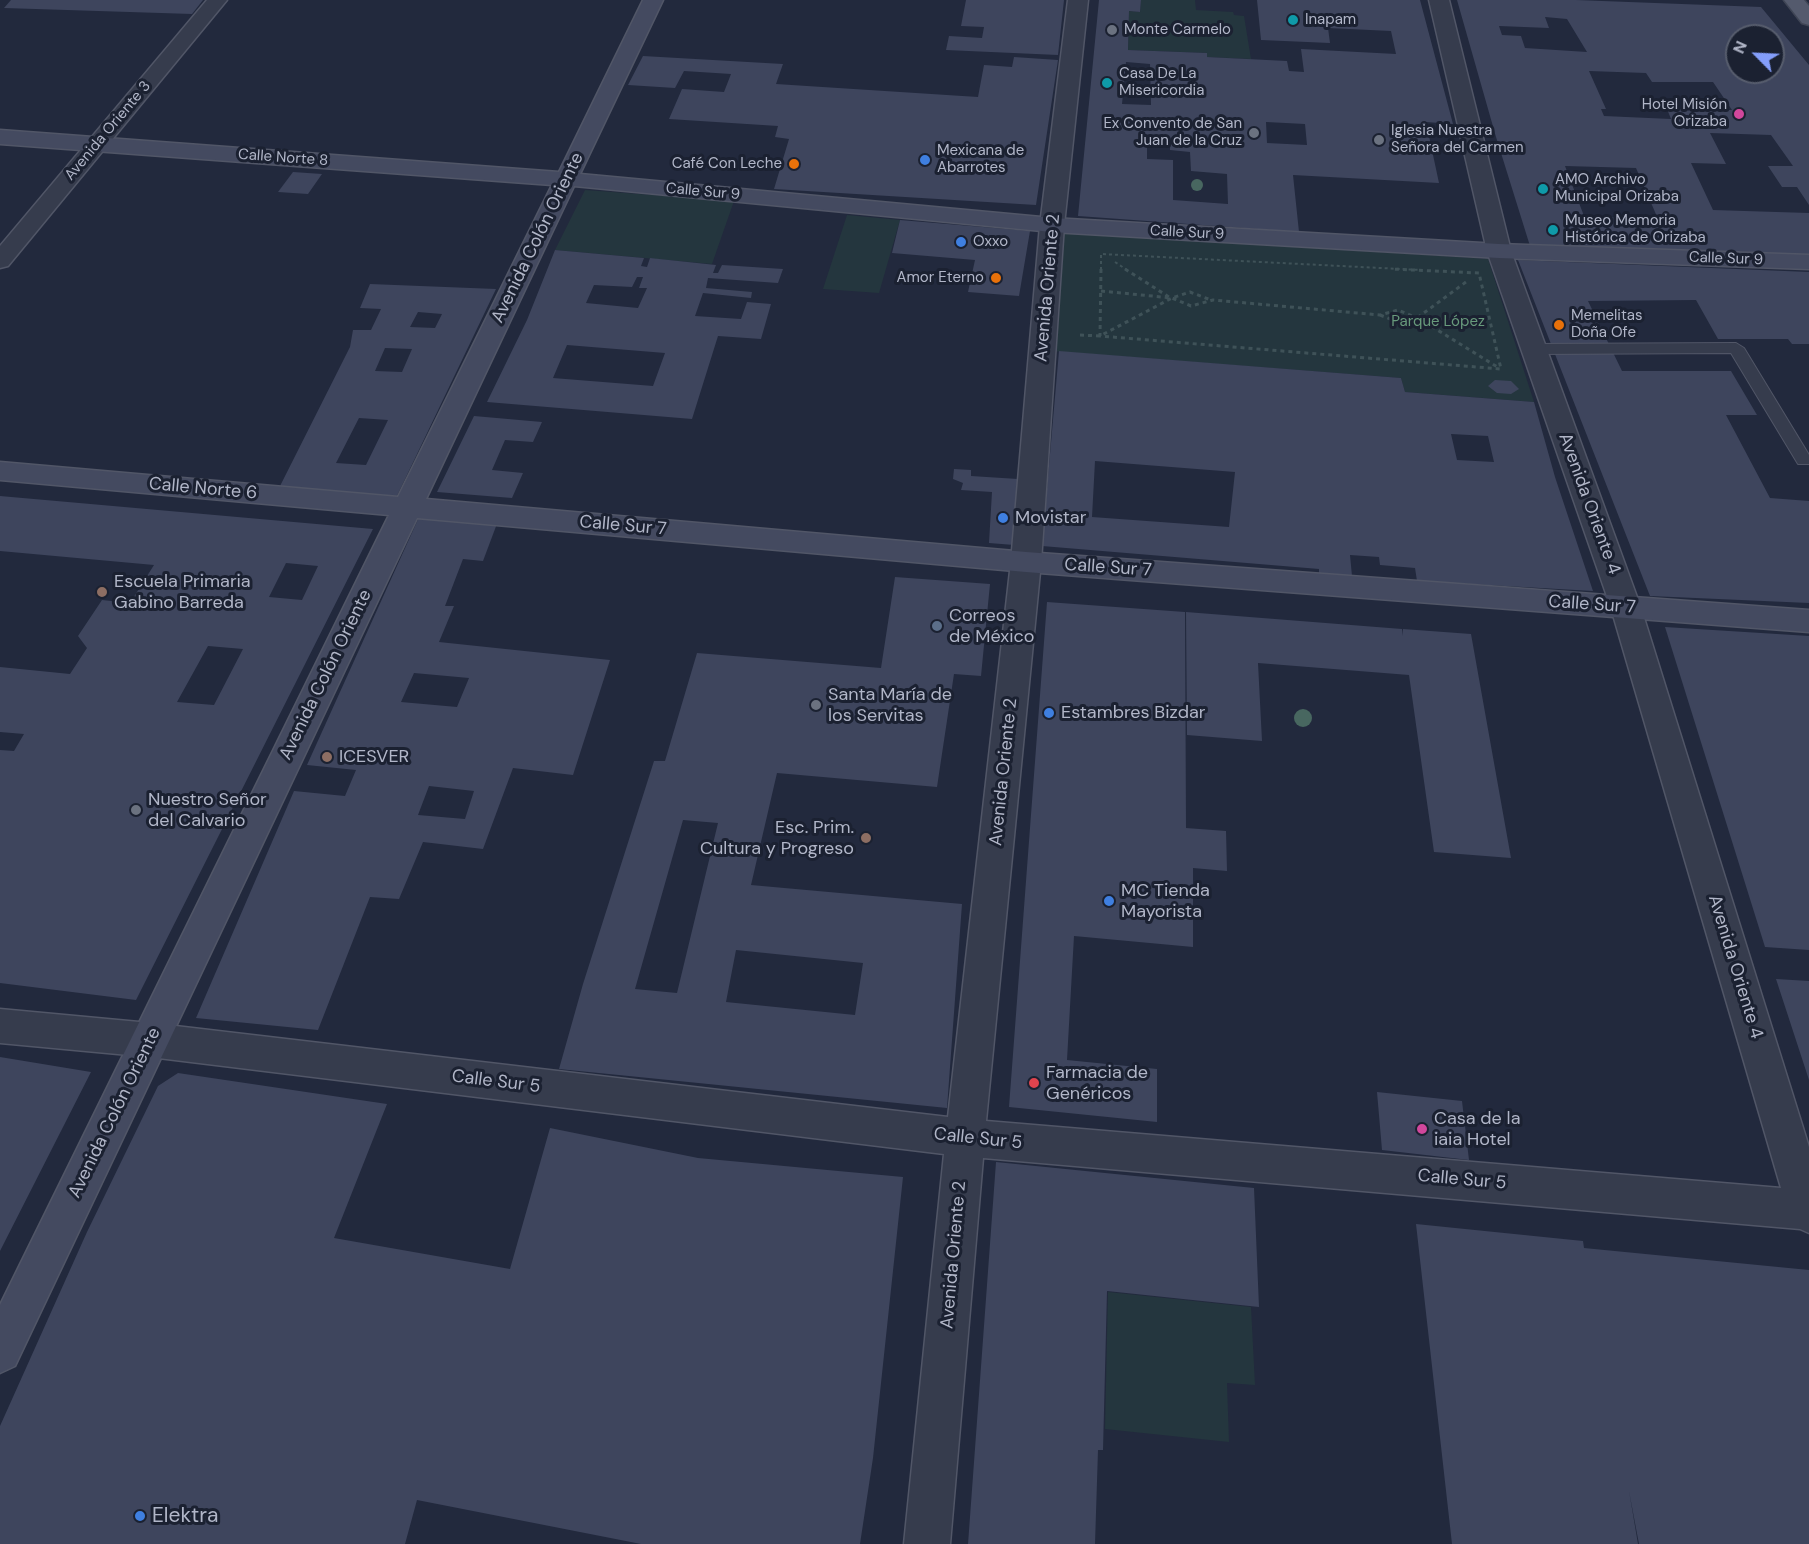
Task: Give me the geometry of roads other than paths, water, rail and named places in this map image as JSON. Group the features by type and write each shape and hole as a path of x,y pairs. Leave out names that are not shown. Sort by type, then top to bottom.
{"main road":[{"path":"1794,0 1809,20"}],"street":[{"name":"Avenida Oriente 3","path":"0,261 217,0"},
{"name":"Avenida Colón Oriente","path":"0,1351 653,0"},
{"name":"Avenida Oriente 2","path":"927,1544 965,1138 1026,562 1052,225 1078,0"},
{"name":"Avenida Oriente 4","path":"1438,0 1499,251 1626,608 1809,1211"},
{"name":"Calle Norte 8","path":"0,137 567,179"},
{"name":"Calle Sur 9","path":"567,179 1052,225 1499,251 1809,262"},
{"name":"Calle Norte 6","path":"0,471 407,507"},
{"name":"Calle Sur 7","path":"407,507 1026,562 1809,621"},
{"name":"Calle Sur 5","path":"0,1026 150,1040 965,1138 1809,1211"}],"lane":[{"path":"1533,350 1736,348 1804,460"}],"place":[{"name":"Inapam","path":"1293,20"},
{"name":"Monte Carmelo","path":"1112,30"},
{"name":"Casa De La Misericordia","path":"1107,83"},
{"name":"Hotel Misión Orizaba","path":"1739,114"},
{"name":"Ex Convento de San Juan de la Cruz","path":"1254,133"},
{"name":"Iglesia Nuestra Señora del Carmen","path":"1379,140"},
{"name":"Mexicana de Abarrotes","path":"925,160"},
{"name":"Café Con Leche","path":"794,164"},
{"name":"AMO Archivo Municipal Orizaba","path":"1543,189"},
{"name":"Museo Memoria Histórica de Orizaba","path":"1553,230"},
{"name":"Oxxo","path":"961,242"},
{"name":"Amor Eterno","path":"996,278"},
{"name":"Memelitas Doña Ofe","path":"1559,325"},
{"name":"Movistar","path":"1003,518"},
{"name":"Escuela Primaria Gabino Barreda","path":"102,592"},
{"name":"Correos de México","path":"937,626"},
{"name":"Santa María de los Servitas","path":"816,705"},
{"name":"Estambres Bizdar","path":"1049,713"},
{"name":"ICESVER","path":"327,757"},
{"name":"Nuestro Señor del Calvario","path":"136,810"},
{"name":"Esc. Prim. Cultura y Progreso","path":"866,838"},
{"name":"MC Tienda Mayorista","path":"1109,901"},
{"name":"Farmacia de Genéricos","path":"1034,1083"},
{"name":"Casa de la iaia Hotel","path":"1422,1129"},
{"name":"Elektra","path":"140,1516"}],"park label":[{"name":"Parque López","path":"1438,322"}]}
